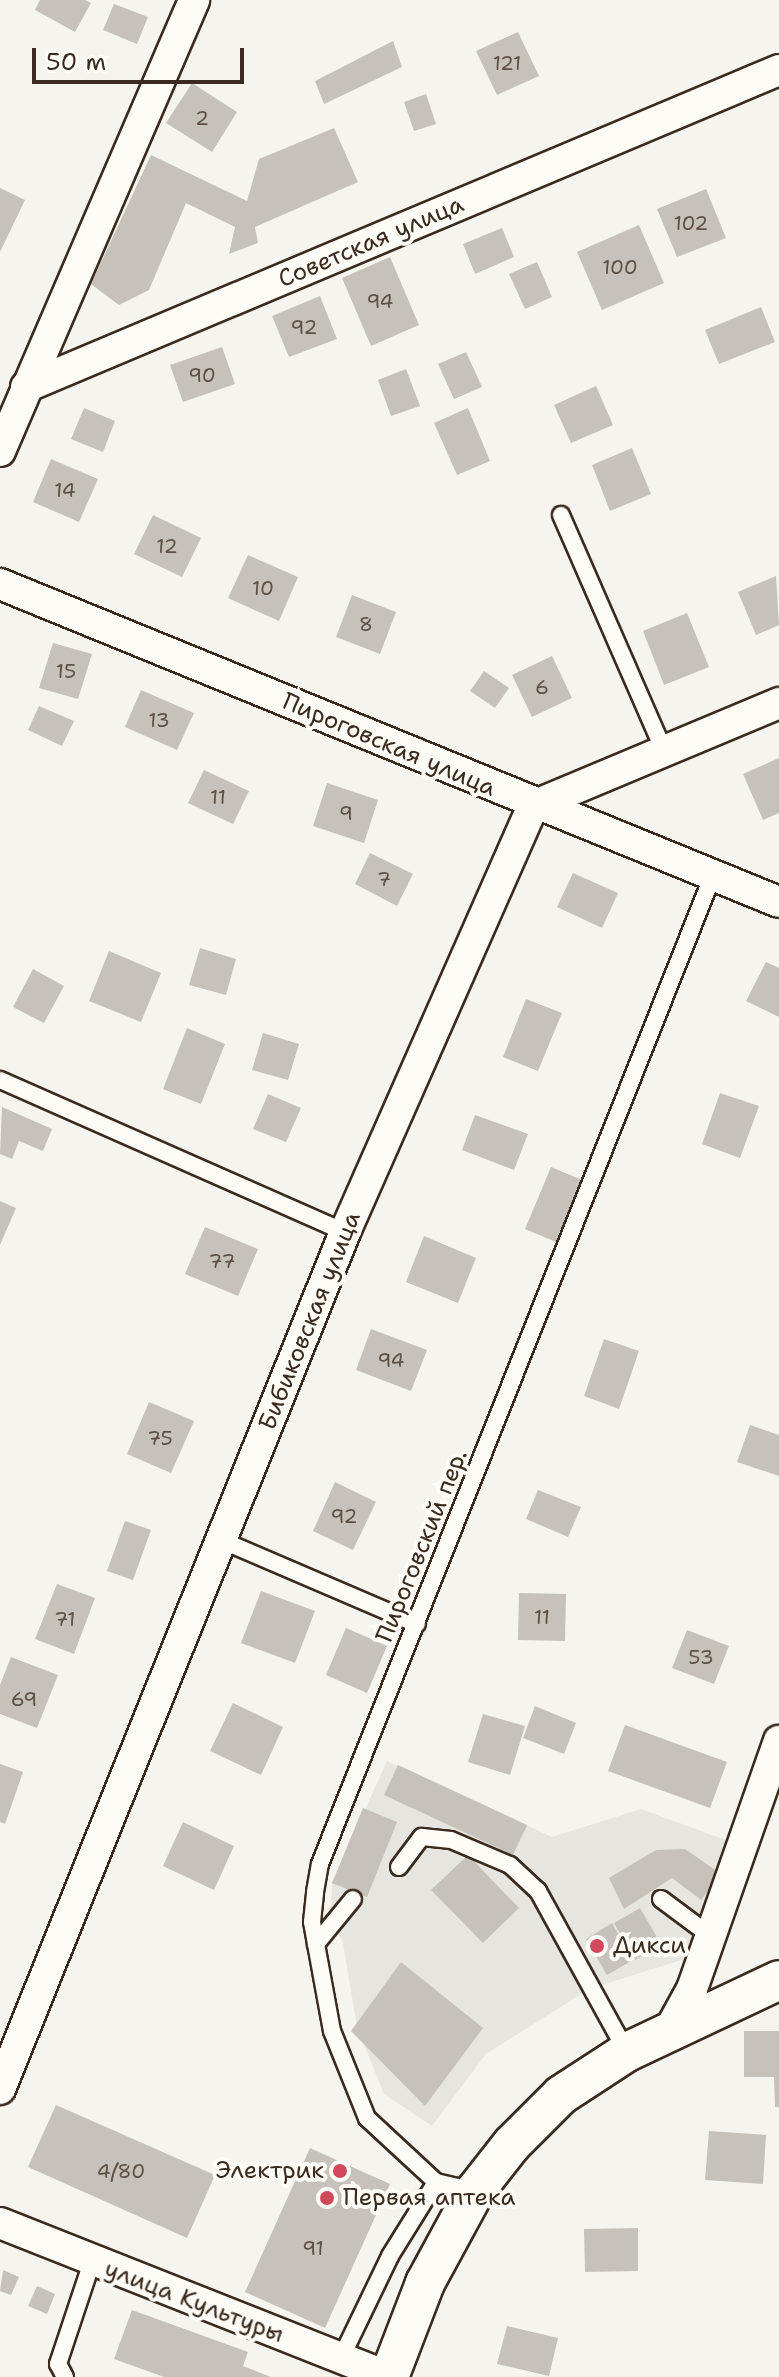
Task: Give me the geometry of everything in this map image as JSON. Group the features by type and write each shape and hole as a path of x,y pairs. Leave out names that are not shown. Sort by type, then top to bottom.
{"street":[{"path":"0,451 194,0"},
{"name":"Советская улица","path":"26,387 779,70"},
{"name":"Пироговская улица","path":"0,584 533,806 779,902"},
{"path":"533,806 779,703"},
{"name":"Бибиковская улица","path":"0,2089 345,1232 533,806"},
{"path":"670,2029 692,1989 708,1934 779,1741"},
{"path":"389,2377 425,2283 475,2191 561,2095 627,2052 670,2029 779,1980"},
{"name":"улица Культуры","path":"0,2223 389,2377"}],"lane":[{"path":"561,515 664,751"},
{"name":"Пироговский пер.","path":"475,2191 436,2182 367,2118 354,2094 332,2031 312,1922 320,1864 713,875"},
{"path":"0,1080 345,1232"},
{"path":"221,1540 417,1624"},
{"path":"399,1867 422,1837 451,1840 510,1865 538,1891 627,2052"},
{"path":"316,1944 353,1899"},
{"path":"661,1899 708,1934"},
{"path":"341,2358 390,2256 436,2182"},
{"path":"65,2377 58,2364 92,2262"}],"shaded area":[{"path":"387,1761 552,1837 641,1809 731,1842 691,1957 589,1989 486,2054 432,2126 384,2094 357,2027 343,1943 331,1918 332,1883"}],"building":[{"path":"40,0 85,0 91,3 75,32 35,10"},
{"path":"114,4 148,17 137,44 103,30"},
{"path":"518,32 539,76 497,95 476,51"},
{"path":"393,41 402,67 324,104 315,81"},
{"path":"192,83 237,112 212,152 166,123"},
{"path":"426,94 436,124 414,131 404,102"},
{"path":"334,128 358,182 255,227 258,243 229,254 235,227 186,203 149,290 119,305 91,284 151,155 247,201 259,159"},
{"path":"0,188 25,200 0,252"},
{"path":"706,189 726,238 677,257 657,209"},
{"path":"639,225 664,283 602,310 577,252"},
{"path":"502,228 514,257 475,274 463,244"},
{"path":"390,257 419,325 371,346 342,278"},
{"path":"537,262 552,297 525,309 509,274"},
{"path":"320,296 337,339 289,357 272,316"},
{"path":"761,307 775,342 719,364 705,330"},
{"path":"222,347 235,384 183,402 170,365"},
{"path":"466,352 482,387 454,399 438,364"},
{"path":"406,369 420,406 391,416 378,380"},
{"path":"596,386 613,425 571,443 554,405"},
{"path":"84,408 115,421 103,452 71,439"},
{"path":"468,408 490,461 457,475 434,423"},
{"path":"632,448 651,494 610,511 592,465"},
{"path":"51,459 98,479 79,522 33,502"},
{"path":"153,515 201,538 182,577 134,554"},
{"path":"248,555 298,577 279,621 228,598"},
{"path":"776,576 779,625 756,635 738,592"},
{"path":"352,595 396,612 380,654 336,637"},
{"path":"687,613 709,667 664,685 643,631"},
{"path":"53,643 92,654 78,699 39,688"},
{"path":"552,656 572,698 532,717 512,675"},
{"path":"484,671 509,688 495,708 470,691"},
{"path":"141,690 194,713 177,750 125,727"},
{"path":"39,706 74,721 62,746 28,730"},
{"path":"779,758 779,813 763,820 743,774"},
{"path":"204,770 249,791 233,824 188,803"},
{"path":"327,783 378,800 364,843 313,826"},
{"path":"370,853 413,874 397,906 355,884"},
{"path":"573,873 618,893 602,928 557,907"},
{"path":"200,948 236,959 226,995 189,985"},
{"path":"109,951 161,973 141,1022 89,1001"},
{"path":"766,962 779,968 779,1017 746,1001"},
{"path":"33,969 64,986 44,1023 13,1007"},
{"path":"526,999 562,1013 538,1071 503,1057"},
{"path":"187,1028 225,1044 201,1104 163,1089"},
{"path":"263,1033 299,1044 288,1080 252,1070"},
{"path":"720,1093 759,1106 740,1158 702,1144"},
{"path":"268,1094 301,1108 286,1142 253,1129"},
{"path":"2,1107 52,1129 43,1151 19,1141 12,1159 0,1154"},
{"path":"475,1115 528,1134 514,1170 462,1150"},
{"path":"551,1167 582,1180 556,1242 525,1229"},
{"path":"0,1201 16,1208 0,1245"},
{"path":"205,1227 258,1249 238,1296 185,1274"},
{"path":"424,1236 476,1258 458,1303 406,1282"},
{"path":"371,1329 427,1350 411,1391 356,1370"},
{"path":"604,1339 639,1351 619,1409 584,1396"},
{"path":"149,1402 194,1421 171,1473 127,1454"},
{"path":"750,1425 779,1435 779,1476 737,1462"},
{"path":"335,1482 376,1502 353,1550 313,1531"},
{"path":"538,1490 581,1507 568,1537 526,1519"},
{"path":"125,1521 151,1530 133,1580 107,1571"},
{"path":"57,1584 95,1598 74,1654 35,1639"},
{"path":"261,1591 315,1611 295,1663 241,1643"},
{"path":"519,1593 566,1594 565,1641 518,1640"},
{"path":"346,1628 387,1646 367,1693 326,1675"},
{"path":"687,1630 729,1646 714,1684 672,1668"},
{"path":"11,1657 58,1675 37,1728 0,1714 0,1685"},
{"path":"233,1703 283,1727 261,1775 210,1751"},
{"path":"535,1706 576,1723 564,1754 523,1738"},
{"path":"483,1714 525,1726 510,1775 468,1762"},
{"path":"625,1725 727,1762 710,1808 608,1771"},
{"path":"0,1764 23,1772 5,1824 0,1822"},
{"path":"398,1765 527,1825 513,1855 384,1795"},
{"path":"363,1808 397,1822 367,1897 332,1883"},
{"path":"183,1822 234,1846 214,1890 163,1866"},
{"path":"685,1849 721,1874 701,1900 672,1878 624,1909 609,1878 656,1850"},
{"path":"468,1855 519,1908 483,1943 431,1890"},
{"path":"640,1908 661,1944 635,1960 614,1923"},
{"path":"612,1923 633,1960 607,1975 586,1939"},
{"path":"401,1962 483,2028 425,2106 351,2031"},
{"path":"744,2031 779,2031 779,2107 775,2107 774,2077 744,2077"},
{"path":"56,2105 215,2175 187,2238 28,2167"},
{"path":"709,2131 766,2135 763,2184 705,2180"},
{"path":"310,2148 390,2184 325,2328 245,2292"},
{"path":"638,2228 638,2271 585,2272 584,2229"},
{"path":"3,2270 19,2277 11,2295 0,2291"},
{"path":"37,2286 55,2294 47,2314 28,2306"},
{"path":"132,2310 248,2352 243,2366 271,2377 164,2377 114,2359"},
{"path":"507,2326 558,2338 549,2376 497,2364"}],"place":[{"name":"Дикси","path":"597,1946"},
{"name":"Электрик","path":"340,2171"},
{"name":"Первая аптека","path":"327,2198"}]}
